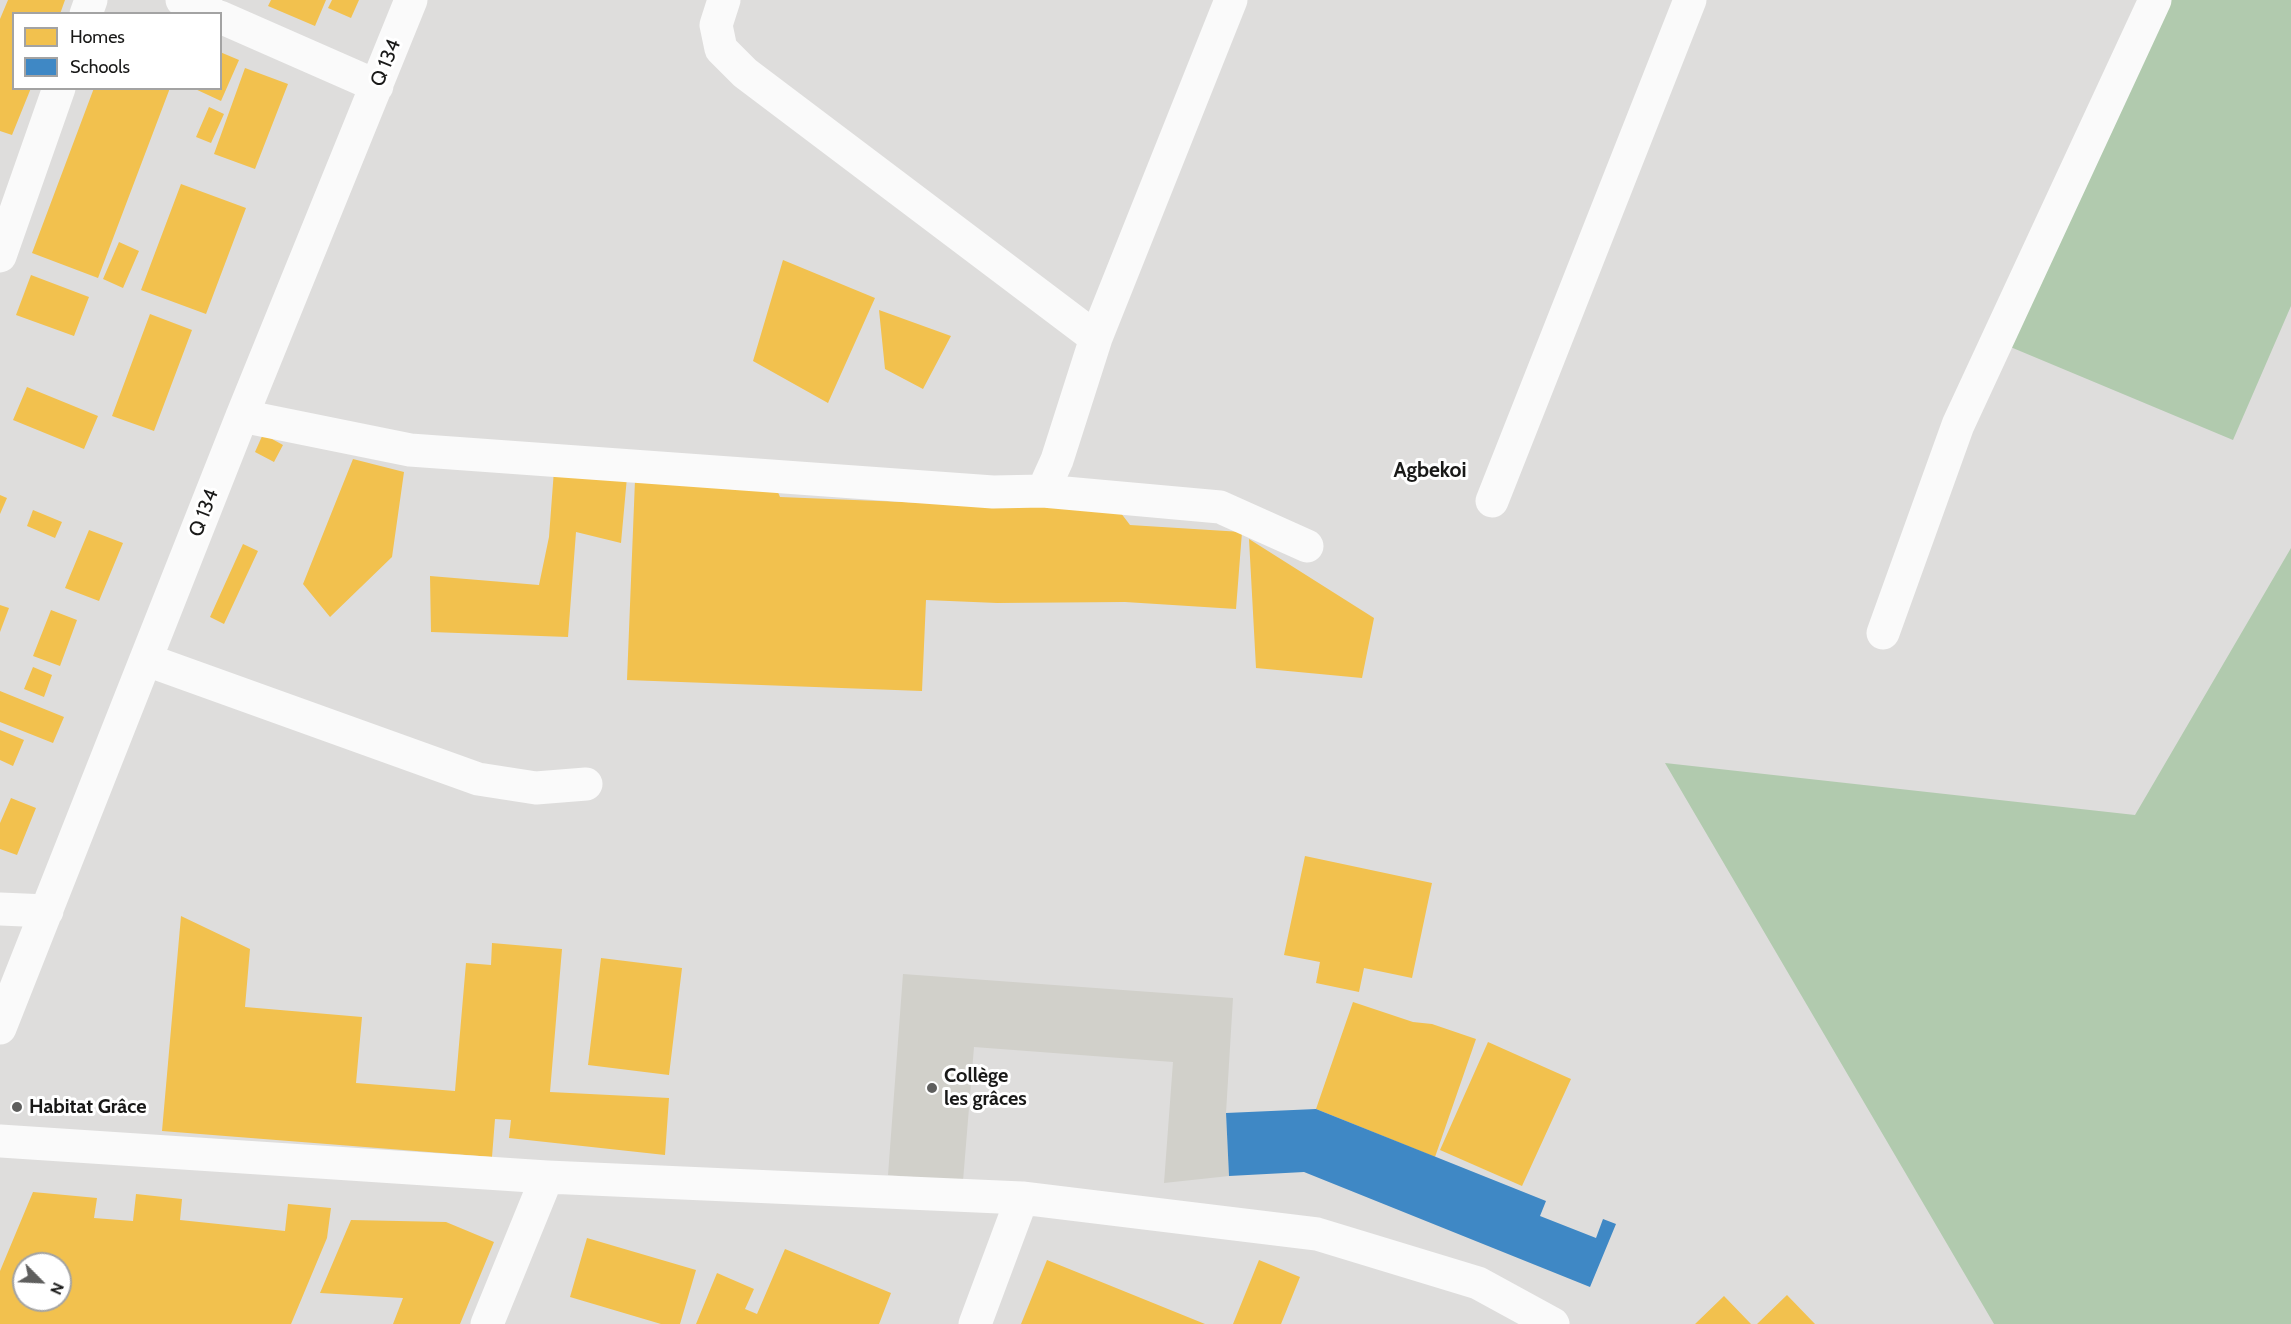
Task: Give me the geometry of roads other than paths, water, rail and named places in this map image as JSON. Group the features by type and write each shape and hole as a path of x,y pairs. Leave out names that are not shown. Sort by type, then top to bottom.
{"street":[{"path":"182,0 209,12"},
{"name":"Q 134","path":"0,1028 242,416 411,0"},
{"path":"724,0 716,25 721,49 745,73 1096,338"},
{"path":"1043,491 1057,460 1096,338 1231,0"},
{"path":"1492,501 1690,0"},
{"path":"1883,633 1958,425 2155,0"},
{"path":"222,18 377,86"},
{"path":"0,256 58,90"},
{"path":"242,416 410,450 993,492 1043,491 1220,507 1307,546"},
{"path":"147,660 478,778 536,788 586,784"},
{"path":"0,909 47,911"},
{"path":"0,1141 547,1178 1022,1198 1317,1234 1478,1283 1553,1324"},
{"path":"487,1324 547,1178"},
{"path":"975,1324 1022,1198"}],"place":[{"name":"Collège les grâces","path":"932,1088"},
{"name":"Habitat Grâce","path":"17,1107"}],"district":[{"name":"Agbekoi","path":"1430,471"}]}
